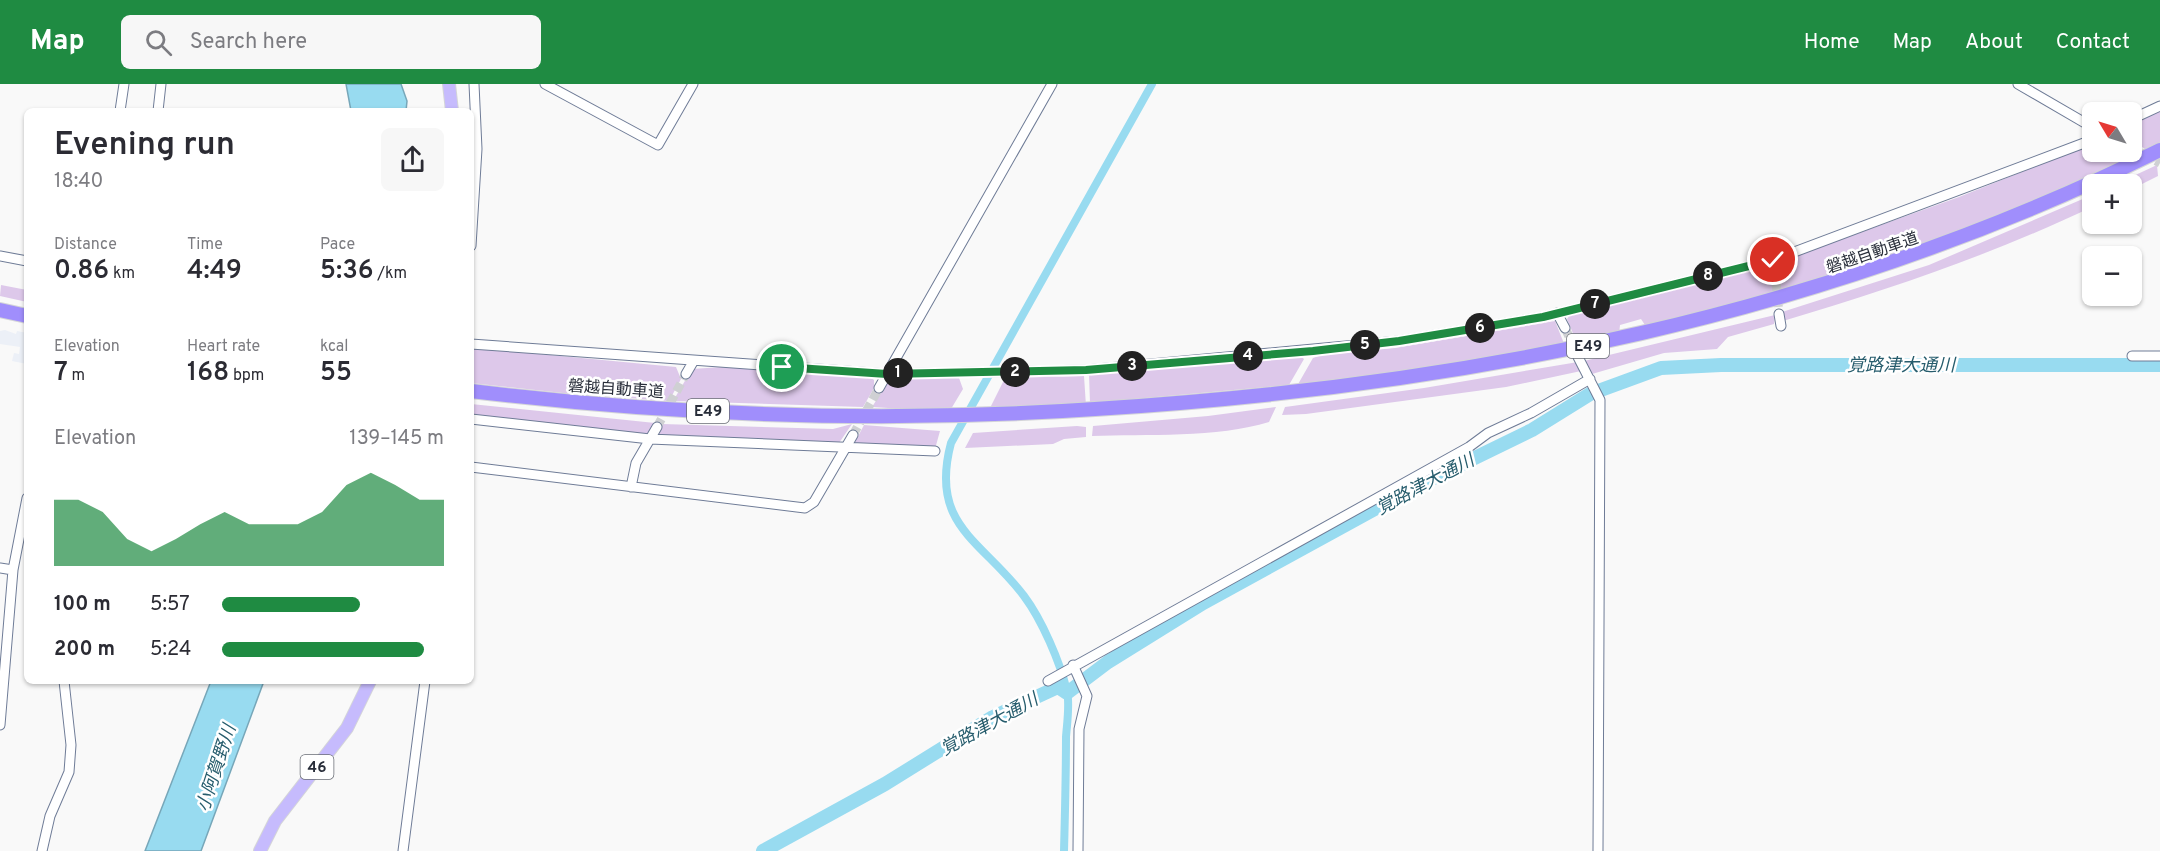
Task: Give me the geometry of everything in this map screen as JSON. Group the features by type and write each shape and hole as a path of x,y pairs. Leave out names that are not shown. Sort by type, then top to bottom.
{"highway":[{"name":"磐越自動車道","path":"474,391 644,408 778,414 946,416 1194,403 1303,392 1471,367 1663,329 1725,314 1875,269 2031,210 2160,150"},
{"path":"0,310 24,315"}],"main road":[{"path":"449,84 452,108"},
{"name":"46","path":"260,851 282,812 347,728 369,684"}],"street":[{"path":"120,108 124,84"},
{"path":"158,108 160,84"},
{"path":"474,84 477,149 474,198"},
{"path":"545,84 658,145 693,84"},
{"path":"879,388 1052,84"},
{"path":"2018,84 2082,121"},
{"path":"2142,114 2160,106"},
{"path":"474,344 693,362 887,374 1086,370 1313,351 1399,341 1557,313 1773,260 2082,144"},
{"path":"0,256 24,260"},
{"path":"1773,260 1775,271"},
{"path":"1557,313 1565,328"},
{"path":"1779,314 1781,326"},
{"path":"2132,356 2160,356"},
{"path":"1578,357 1598,397 1598,851"},
{"path":"686,374 693,362"},
{"path":"1048,681 1591,381"},
{"path":"474,418 651,439 845,449 935,451"},
{"path":"630,487 636,463 657,427"},
{"path":"474,467 805,508 814,502 853,435"},
{"path":"0,724 16,542 24,510"},
{"path":"16,542 24,545"},
{"path":"0,568 13,570"},
{"path":"1072,668 1087,696 1079,729 1078,851"},
{"path":"42,851 50,816 69,772 71,745 64,684"},
{"path":"403,851 425,684"}],"shaded area":[{"path":"2160,109 2160,144 2147,150 2142,147 2142,119"},
{"path":"2082,148 2082,162 2118,162 2093,174 2082,174 2082,179 2033,203 1922,245 1781,291 1778,262 1959,197"},
{"path":"2157,165 2158,176 2142,184 2142,174 2138,174"},
{"path":"2082,199 2082,211 2016,241 1901,284 1783,321 1782,312 1929,265"},
{"path":"1770,265 1774,294 1647,328 1641,319 1620,325 1619,334 1577,343 1567,319 1570,315"},
{"path":"1,285 24,289 24,301 0,296"},
{"path":"1775,315 1774,324 1728,337 1717,349 1664,353 1592,374 1584,361"},
{"path":"1555,321 1565,346 1297,386 1313,358 1322,355 1395,348"},
{"path":"5,330 16,334 17,331 24,332 24,363 12,361 14,353 19,354 20,347 0,344 0,331"},
{"path":"474,350 676,367 681,379 669,401 474,383"},
{"path":"1299,355 1304,359 1289,385 1090,403 1089,374"},
{"path":"1578,362 1581,371 1506,387 1306,414 1282,415 1285,407 1424,388"},
{"path":"722,367 869,376 874,380 874,388 863,407 673,401 692,369"},
{"path":"1084,376 1086,406 989,410 1005,378"},
{"path":"891,377 959,378 963,389 951,409 937,411 872,407"},
{"path":"474,404 655,423 648,437 474,416"},
{"path":"1276,407 1269,422 1227,431 1092,436 1093,426 1208,416"},
{"path":"662,424 833,429 852,424 839,443 653,437"},
{"path":"864,425 940,431 935,449 853,446"},
{"path":"1086,427 1086,437 1064,439 1053,444 965,448 973,433"}],"water":[{"path":"346,84 401,84 407,101 406,108 350,108"},
{"name":"小阿賀野川","path":"210,684 263,684 201,851 145,851"}],"waterway":[{"path":"1064,851 1068,708 1064,680 1050,642 1031,606 1008,577 963,530 953,513 947,494 946,471 951,443 1152,84"},
{"name":"覚路津大通川","path":"763,851 885,784 993,717 1058,687 1067,693 1108,662 1203,603 1413,488 1532,430 1590,394 1661,368 1721,365 2160,365"}],"tunnel":[{"path":"2142,153 2160,163"},
{"path":"1775,271 1779,314"},
{"path":"1565,328 1575,349"},
{"path":"657,427 686,374"},
{"path":"853,435 879,388"}],"route":[{"path":"782,367 887,374 1086,370 1313,351 1399,341 1543,317 1773,260"}]}
